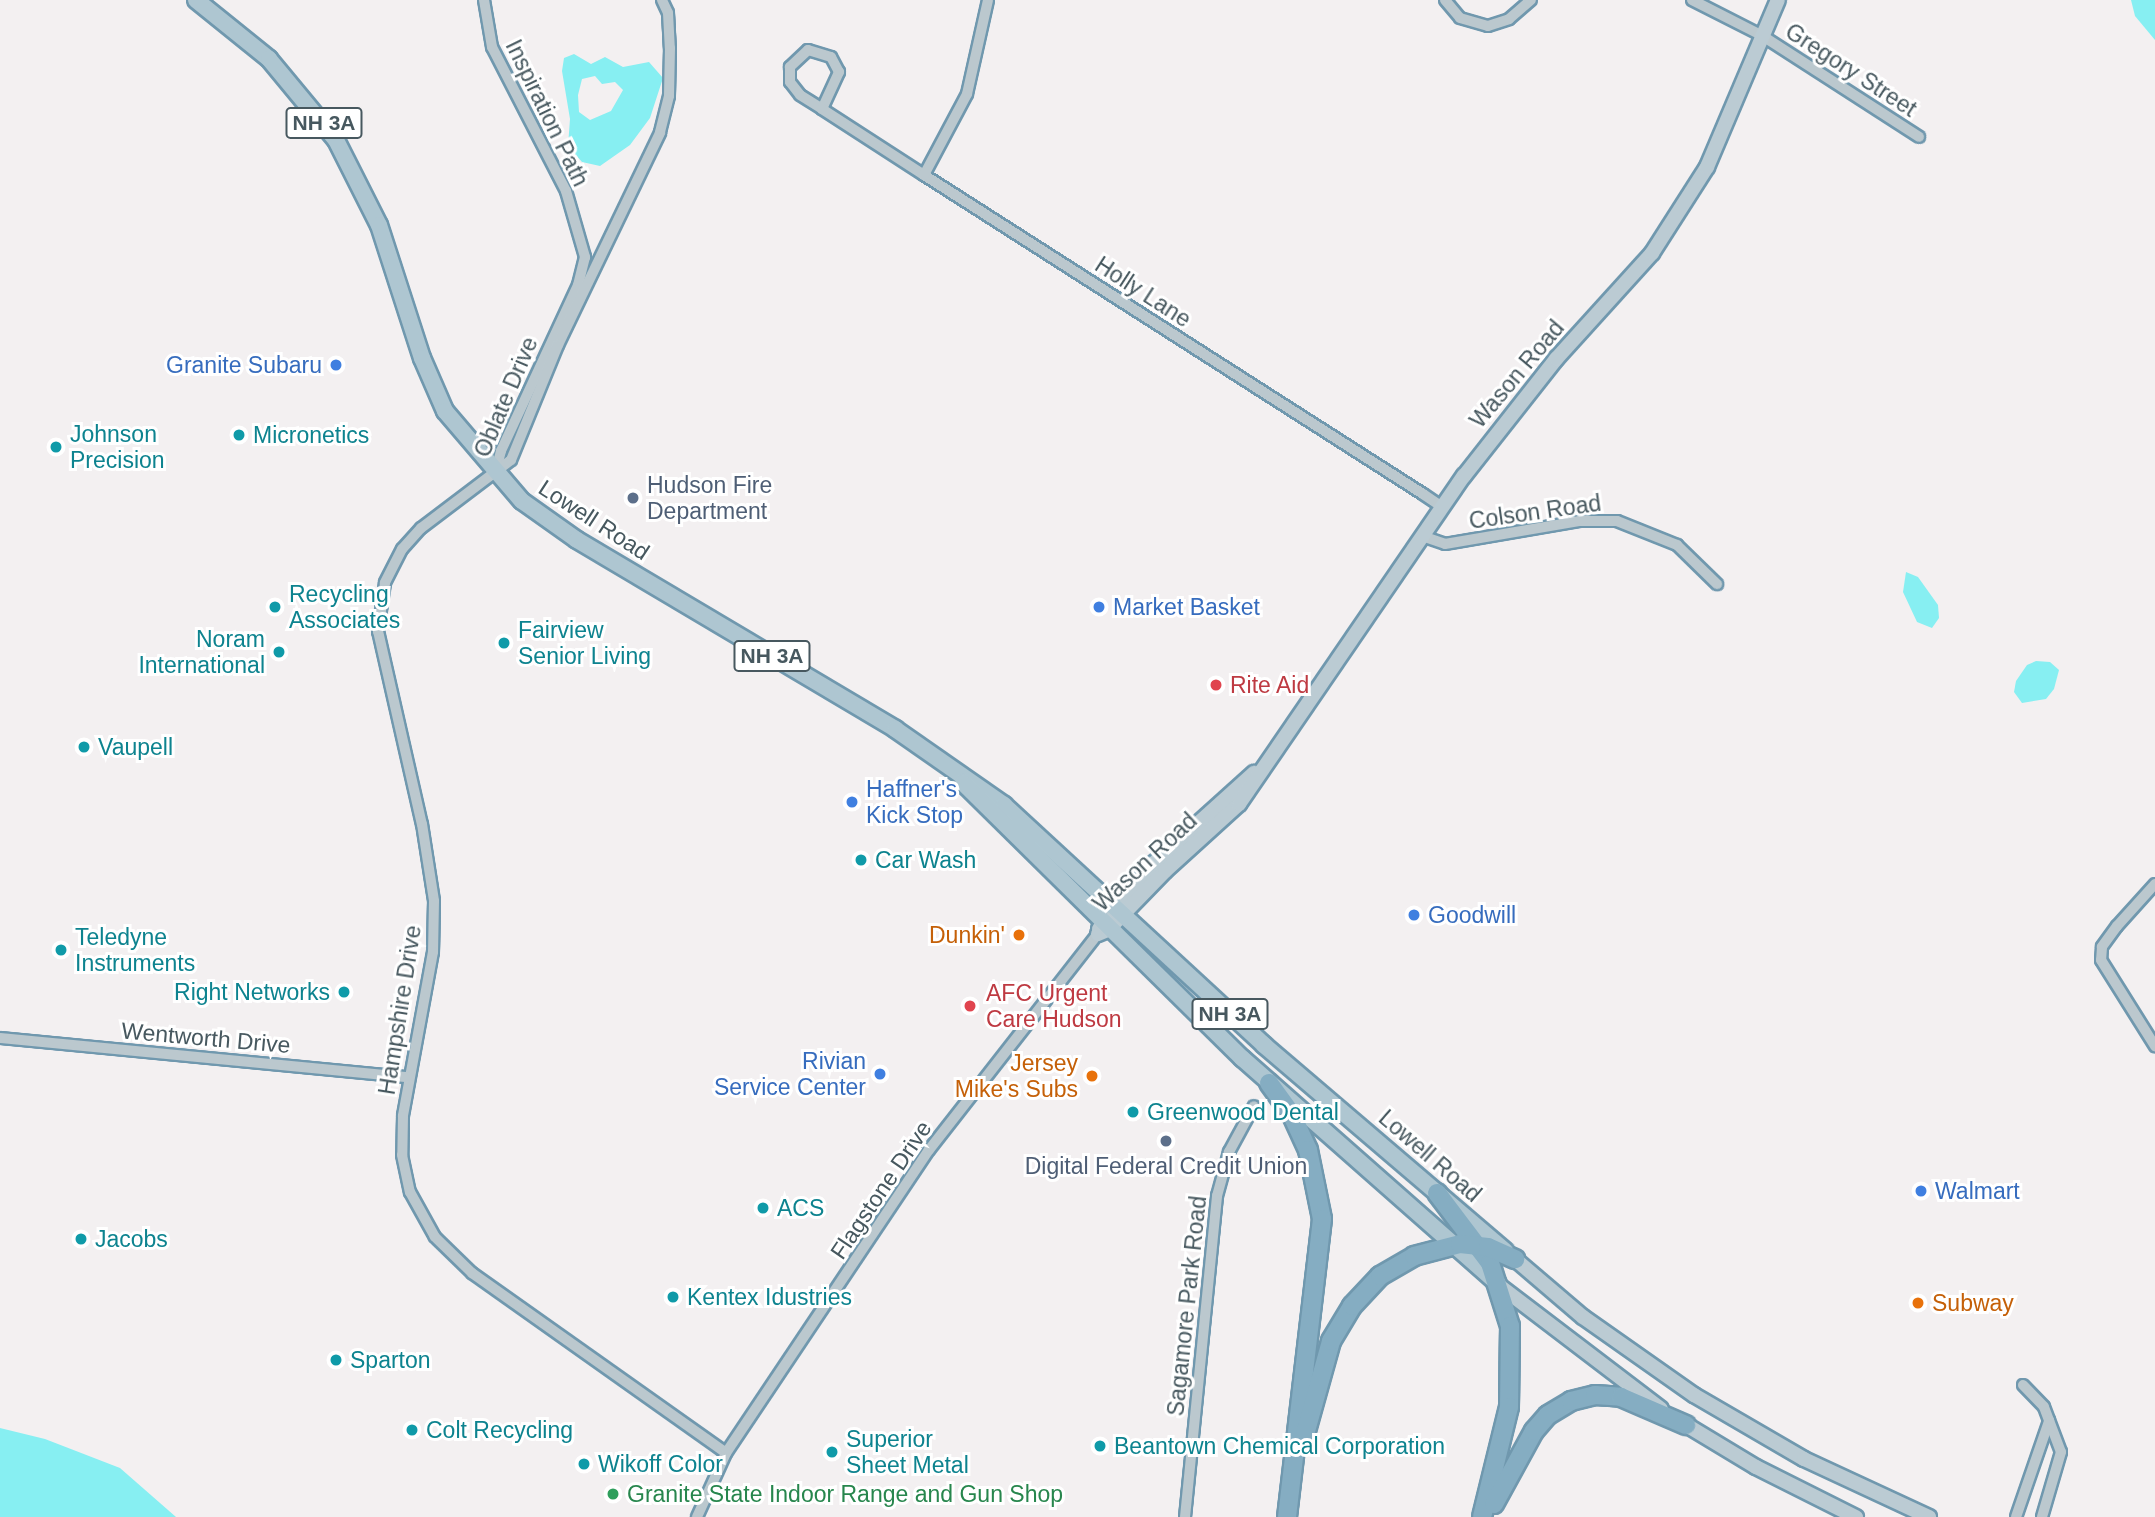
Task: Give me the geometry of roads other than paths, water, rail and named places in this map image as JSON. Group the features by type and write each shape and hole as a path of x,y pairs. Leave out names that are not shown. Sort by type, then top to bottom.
{"highway":[{"path":"1269,1083 1291,1113 1308,1150 1322,1219 1288,1517"},
{"path":"1437,1193 1479,1244 1501,1287 1512,1339 1511,1391 1482,1517"},
{"path":"1288,1517 1314,1391 1340,1324 1365,1290 1387,1270 1452,1245 1479,1244 1515,1259"},
{"path":"1489,1517 1527,1440 1543,1420 1565,1404 1589,1396 1614,1396 1686,1425"}],"main road":[{"name":"Lowell Road","path":"196,0 269,59 336,140 379,225 436,392 495,474 538,514 577,540 948,765 1023,819 1264,1045 1515,1259"},
{"name":"Lowell Road","path":"948,765 1102,929 1269,1083 1501,1287"}],"street":[{"name":"Inspiration Path","path":"484,0 492,47 566,191 584,242"},
{"name":"Oblate Drive","path":"495,474 519,445 558,345 660,133 669,96 668,13 662,0"},
{"path":"924,175 967,94 988,0"},
{"path":"1445,0 1466,22 1488,26 1509,19 1531,0"},
{"name":"Gregory Street","path":"1692,0 1761,35 1919,137"},
{"name":"Wason Road","path":"1102,929 1120,909 1231,813 1422,536 1523,399 1628,283 1675,222 1707,167 1778,0"},
{"name":"Holly Lane","path":"822,110 839,72 831,57 807,50 794,60 790,82 822,110 1442,508"},
{"name":"Oblate Drive","path":"495,474 501,452 578,285 584,242"},
{"path":"584,242 605,252"},
{"name":"Hampshire Drive","path":"495,474 411,538 389,572 381,600 379,646 422,824 434,901 433,952 408,1077 403,1168 413,1198 435,1237 472,1273 726,1454"},
{"name":"Colson Road","path":"1422,536 1445,544 1579,521 1616,521 1677,545 1717,584"},
{"path":"2155,884 2102,947 2101,960 2110,980 2155,1045"},
{"name":"Flagstone Drive","path":"697,1517 726,1454 929,1150 1102,929"},
{"name":"Wentworth Drive","path":"0,1038 408,1077"},
{"name":"Sagamore Park Road","path":"1185,1517 1217,1196 1229,1152 1254,1106"},
{"name":"Lowell Road","path":"1515,1259 1591,1323 1694,1395 1804,1459 1929,1517"},
{"name":"Lowell Road","path":"1501,1287 1585,1355 1686,1425 1856,1517"},
{"path":"2022,1385 2049,1418 2061,1459 2042,1517"},
{"path":"2016,1517 2042,1451 2049,1418"}],"water":[{"path":"2131,0 2155,0 2155,40 2135,16"},
{"path":"574,54 591,64 605,57 623,67 649,62 663,78 650,118 630,145 600,166 582,162 568,146 570,119 562,71 564,58","holes":["595,76 602,84 615,82 623,90 611,111 590,120 579,112 578,95 582,79"]},
{"path":"1906,572 1918,577 1938,605 1939,618 1932,628 1917,622 1903,592"},
{"path":"2036,661 2050,662 2059,670 2054,689 2046,699 2022,703 2014,692 2016,681 2027,665"},
{"path":"0,1428 45,1439 120,1468 176,1517 0,1517"}],"place":[{"name":"Granite Subaru","path":"336,365"},
{"name":"Micronetics","path":"239,435"},
{"name":"Johnson Precision","path":"56,447"},
{"name":"Hudson Fire Department","path":"633,498"},
{"name":"Recycling Associates","path":"275,607"},
{"name":"Market Basket","path":"1099,607"},
{"name":"Fairview Senior Living","path":"504,643"},
{"name":"Noram International","path":"279,652"},
{"name":"Rite Aid","path":"1216,685"},
{"name":"Vaupell","path":"84,747"},
{"name":"Haffner's Kick Stop","path":"852,802"},
{"name":"Car Wash","path":"861,860"},
{"name":"Goodwill","path":"1414,915"},
{"name":"Dunkin'","path":"1019,935"},
{"name":"Teledyne Instruments","path":"61,950"},
{"name":"Right Networks","path":"344,992"},
{"name":"AFC Urgent Care Hudson","path":"970,1006"},
{"name":"Rivian Service Center","path":"880,1074"},
{"name":"Jersey Mike's Subs","path":"1092,1076"},
{"name":"Greenwood Dental","path":"1133,1112"},
{"name":"Digital Federal Credit Union","path":"1166,1141"},
{"name":"Walmart","path":"1921,1191"},
{"name":"ACS","path":"763,1208"},
{"name":"Jacobs","path":"81,1239"},
{"name":"Kentex Idustries","path":"673,1297"},
{"name":"Subway","path":"1918,1303"},
{"name":"Sparton","path":"336,1360"},
{"name":"Colt Recycling","path":"412,1430"},
{"name":"Beantown Chemical Corporation","path":"1100,1446"},
{"name":"Superior Sheet Metal","path":"832,1452"},
{"name":"Wikoff Color","path":"584,1464"},
{"name":"Granite State Indoor Range and Gun Shop","path":"613,1494"}]}
